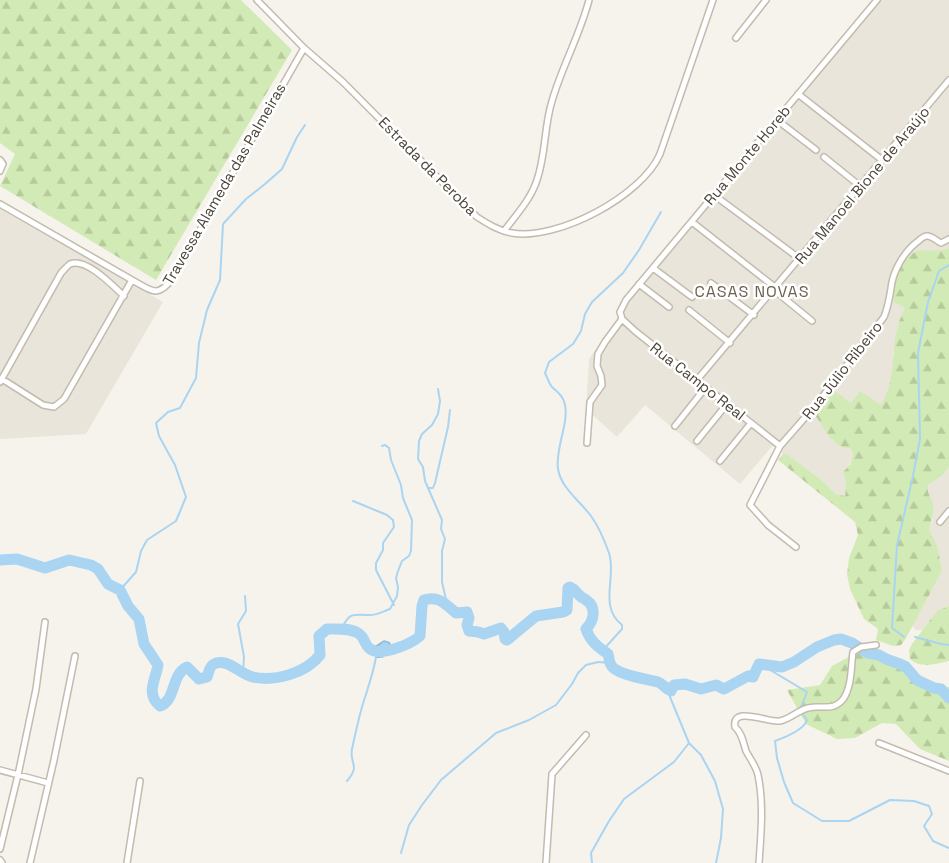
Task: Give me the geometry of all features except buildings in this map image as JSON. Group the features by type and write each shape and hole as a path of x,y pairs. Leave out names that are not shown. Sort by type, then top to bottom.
{"street":[{"name":"Estrada da Peroba","path":"257,0 304,48 343,82 477,217 504,231 514,233 542,231 585,219 622,196 649,173 660,154 713,0"},
{"path":"504,231 523,206 537,181 546,140 547,119 552,101 576,40 589,0"},
{"path":"736,38 766,0"},
{"name":"Rua Monte Horeb","path":"622,319 620,312 622,305 877,0"},
{"name":"Travessa Alameda das Palmeiras","path":"0,204 152,291 160,291 165,288 205,221 304,48"},
{"name":"Rua Manoel Bione de Araújo","path":"697,380 754,315 949,80"},
{"path":"798,94 882,160"},
{"path":"777,120 816,150"},
{"path":"824,157 860,186"},
{"path":"0,160 2,164 0,171"},
{"path":"714,195 800,259"},
{"path":"692,222 812,321"},
{"name":"Rua Júlio Ribeiro","path":"780,446 816,405 884,316 892,280 907,252 926,236 941,243 949,239"},
{"path":"124,296 88,266 80,263 70,264 62,273 1,380 43,405 57,406 68,393 81,368 124,296 132,280"},
{"path":"653,268 692,297"},
{"path":"711,283 754,315"},
{"path":"639,284 669,307"},
{"path":"689,310 730,343"},
{"path":"587,443 590,402 602,385 597,366 598,354 622,319"},
{"name":"Rua Campo Real","path":"622,319 780,446"},
{"path":"675,426 706,387"},
{"path":"697,441 727,404"},
{"path":"720,462 751,423"},
{"path":"780,446 750,505 768,525 796,547"},
{"path":"940,522 949,511"},
{"path":"0,849 36,689 45,622"},
{"path":"759,863 762,806 758,774 747,752 744,741 734,727 734,722 736,719 747,716 782,721 804,709 814,706 824,708 837,704 844,698 847,690 853,652 858,648 876,645"},
{"path":"30,863 75,656"},
{"path":"546,863 552,774 586,735"},
{"path":"879,743 949,771"},
{"path":"0,770 48,783"},
{"path":"127,863 140,781"}],"shaded area":[{"path":"881,0 949,0 949,248 943,251 932,252 921,250 907,258 894,284 906,307 898,325 893,353 893,371 887,395 881,406 860,391 828,433 834,442 850,448 853,453 846,476 845,496 836,494 824,482 773,445 740,484 645,405 617,437 586,409 589,359 627,303"},
{"path":"0,208 163,302 86,434 0,439"},
{"path":"949,467 949,606 937,612 923,630 916,630 912,626 942,571 937,545 929,529 933,520 927,494 928,485 943,475"}],"green space":[{"path":"0,0 241,0 292,50 156,280 0,186 15,154 0,143"},
{"path":"949,248 949,467 943,475 928,485 933,508 929,529 937,545 942,571 905,640 901,645 893,646 876,640 878,629 864,619 850,589 847,574 849,558 858,535 855,522 778,460 783,454 787,454 824,482 836,494 845,496 846,481 843,472 850,465 853,453 850,448 839,445 834,441 815,415 833,390 851,403 860,391 881,405 889,385 899,321 905,308 894,302 896,277 908,257 917,251"},
{"path":"949,606 949,661 929,665 914,662 910,659 909,650 912,644 937,611"},
{"path":"856,653 898,660 937,687 949,687 949,761 920,749 896,724 882,723 855,738 837,739 806,724 787,690 820,685 832,666"}],"water":[{"path":"384,640 390,642 390,650 383,658 376,658 372,650 373,647"}],"waterway":[{"path":"120,590 136,572 141,551 147,540 176,521 186,497 175,465 159,436 156,423 168,412 180,408 196,378 199,343 207,310 220,280 223,224 246,199 282,169 297,137 305,125"},
{"path":"603,650 622,629 622,625 611,609 609,600 611,562 601,533 594,520 567,488 560,476 558,453 565,420 565,405 562,396 552,387 545,373 549,362 573,344 581,331 585,314 592,302 623,273 661,212"},
{"path":"904,637 892,628 897,545 920,439 918,353 928,302 939,271 949,265"},
{"path":"438,389 440,401 438,414 432,425 422,434 419,441 418,459 423,467 425,481 442,520 441,529 445,539 442,551 442,582 447,604"},
{"path":"428,488 433,488 435,483 450,410"},
{"path":"341,629 352,615 373,615 390,609 397,596 396,578 398,571 402,561 409,556 411,551 412,520 403,498 401,485 391,460 389,448 385,445 382,446"},
{"path":"353,501 387,515 393,520 394,527 383,543 383,550 376,563 376,570 394,605"},
{"path":"0,560 17,559 45,568 69,560 91,565 98,569 108,584 120,590 128,606 139,619 144,644 158,665 152,691 160,706 169,699 178,675 187,667 199,679 207,677 211,666 219,662 253,677 271,678 290,675 307,667 320,655 319,636 327,629 354,631 362,636 367,646 374,651 387,651 403,646 420,636 422,606 424,600 429,599 442,602 456,613 467,612 469,631 484,634 501,628 507,640 536,616 567,610 568,588 570,587 592,606 591,622 586,629 595,643 608,654 610,664 625,674 658,682 671,691 674,685 685,684 701,689 716,685 724,689 748,676 753,677 759,664 782,667 794,662 817,647 841,639 852,643 868,653 879,655 906,667 917,680 934,688 941,689 949,698"},
{"path":"243,673 244,657 238,624 246,611 245,596"},
{"path":"915,637 949,645"},
{"path":"347,781 354,768 351,754 376,657"},
{"path":"401,853 409,825 441,780 496,733 529,720 556,705 578,673 586,665 598,662 610,663"},
{"path":"762,665 807,692 800,710 807,720 805,724 794,733 775,741 777,758 793,803 822,821 849,821 890,800 914,801 929,806 932,814 924,826 933,841 949,848"},
{"path":"669,691 689,743 701,755 715,781 723,809 721,838 716,863"},
{"path":"592,863 591,853 624,799 674,762 689,743"}],"district":[{"name":"CASAS NOVAS","path":"752,291"}]}
